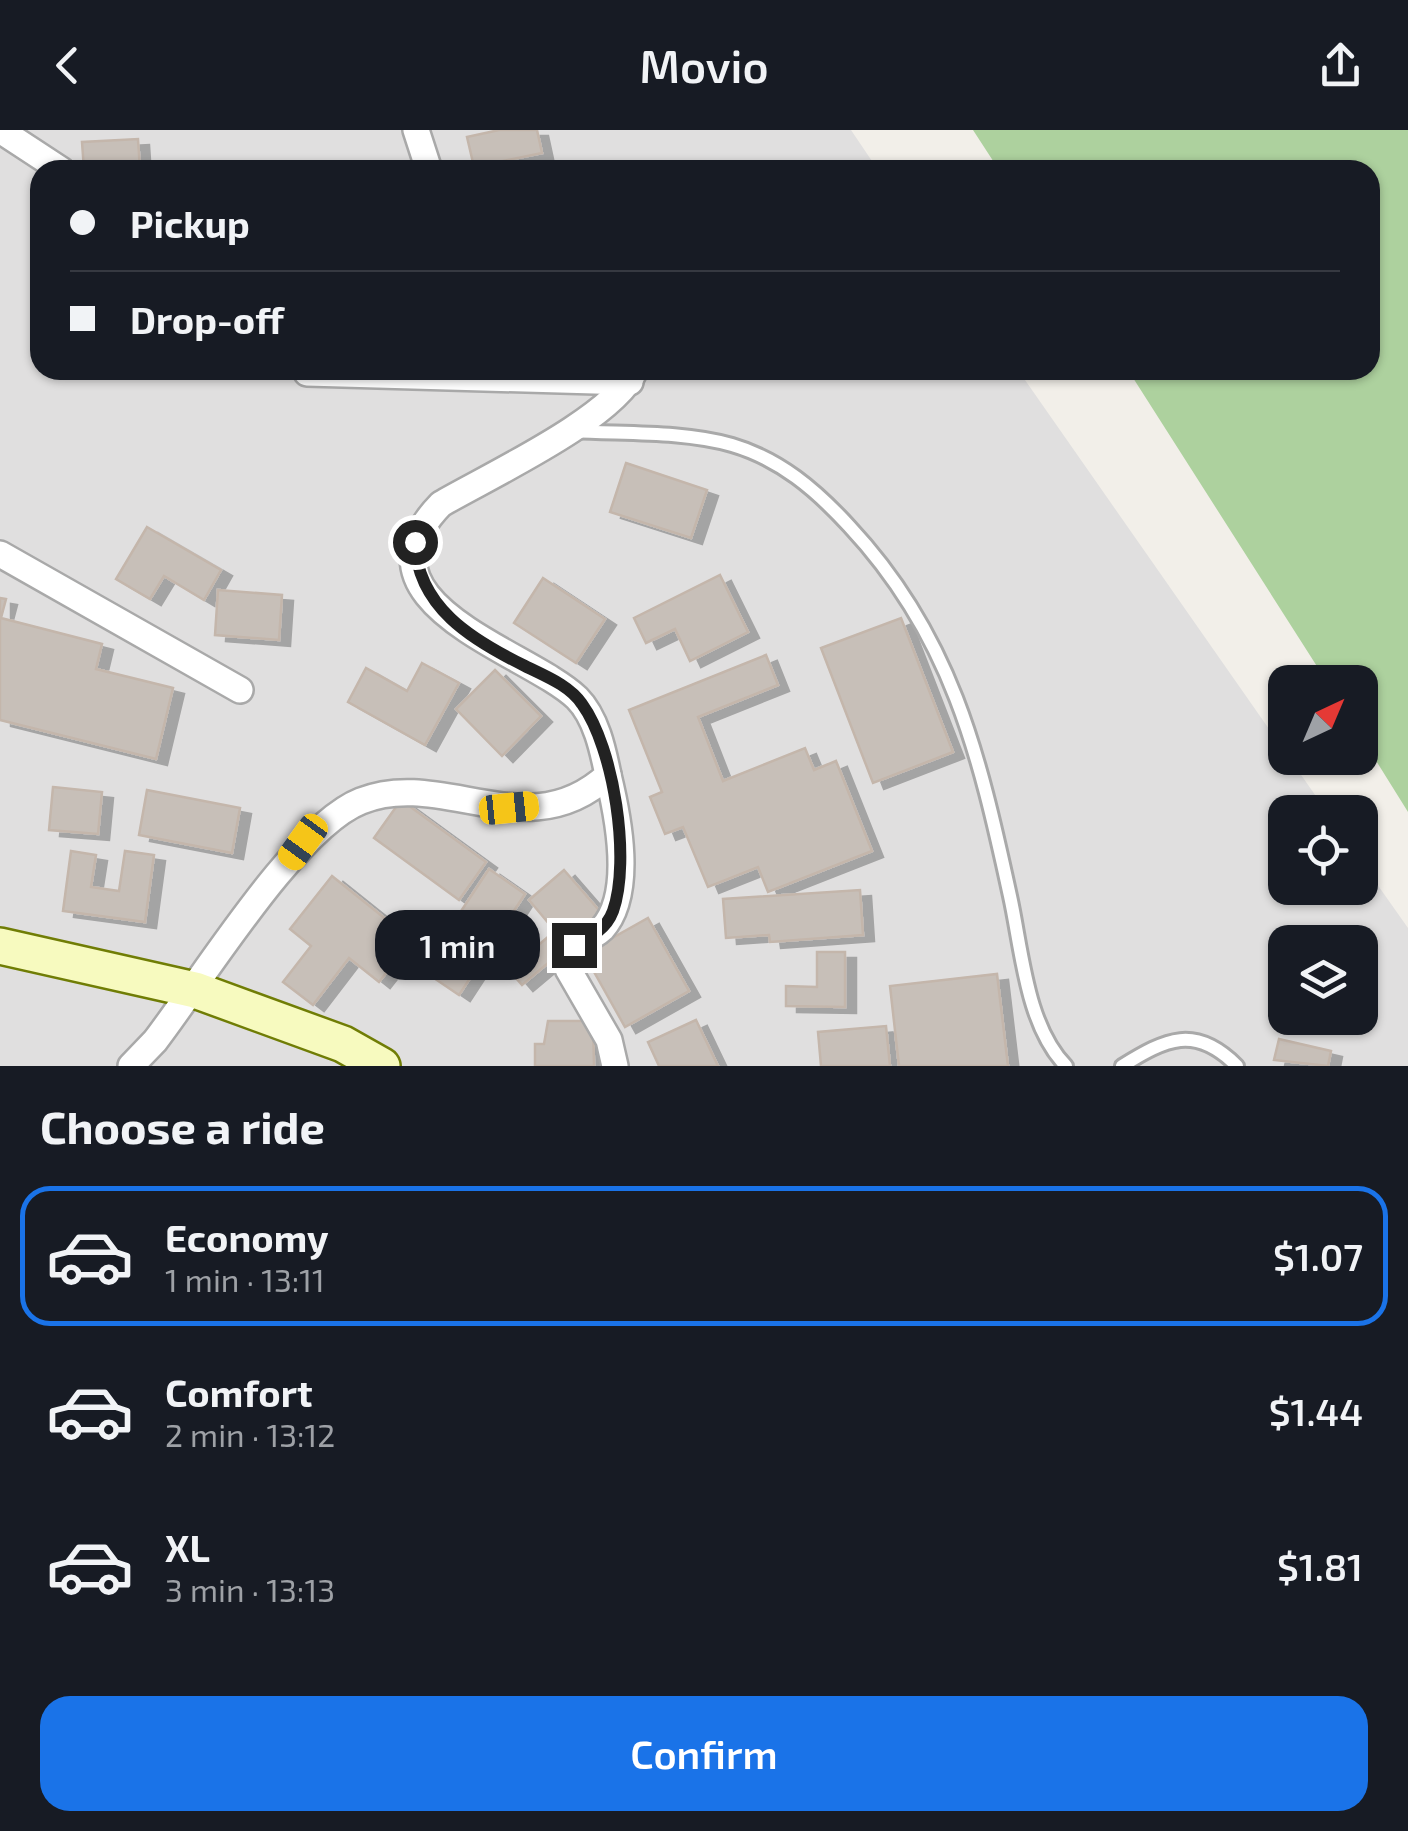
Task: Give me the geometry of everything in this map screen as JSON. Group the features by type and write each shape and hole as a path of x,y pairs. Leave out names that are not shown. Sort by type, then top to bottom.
{"main road":[{"path":"0,946 194,990 343,1044 382,1066"}],"street":[{"path":"0,130 46,160"},
{"path":"416,130 426,160"},
{"path":"614,1066 609,1040 568,969 574,945 600,931 613,911 623,846 602,746 580,701 560,684 463,631 434,602 416,564 415,542 424,522 441,504 590,421 628,380"},
{"path":"0,554 240,690"},
{"path":"132,1066 194,990 303,842 360,801 386,793 509,808 544,805 584,798 608,776"}],"lane":[{"path":"566,431 690,438 732,445 768,459 804,481 890,570 928,630 958,700 989,798 1036,1012 1048,1048 1066,1066"},
{"path":"1122,1066 1174,1039 1198,1040 1236,1066"}],"shaded area":[{"path":"0,130 851,130 871,160 30,160 30,380 1025,380 1268,728 1268,775 1301,775 1315,795 1268,795 1268,905 1378,905 1378,886 1408,928 1408,1066 0,1066"}],"green space":[{"path":"973,130 1408,130 1408,812 1378,764 1378,665 1316,665 1134,380 1380,380 1380,160 992,160"}],"building":[{"path":"499,130 537,130 542,153 508,160 472,160 467,137"},
{"path":"138,139 139,160 83,160 82,142"},
{"path":"626,463 707,490 691,538 610,512"},
{"path":"147,527 221,570 204,600 164,576 150,599 116,579"},
{"path":"720,575 748,632 690,661 675,629 646,643 634,618"},
{"path":"543,578 605,619 576,663 514,623"},
{"path":"218,590 282,595 279,640 215,635"},
{"path":"0,598 6,599 1,618 102,644 96,669 173,688 156,759 0,720"},
{"path":"901,618 953,752 873,783 821,648"},
{"path":"766,655 778,685 698,717 723,781 805,748 814,770 836,761 872,851 768,892 758,867 708,887 683,827 665,834 650,797 662,792 629,710"},
{"path":"422,663 459,683 425,745 348,702 366,668 407,691"},
{"path":"495,670 541,716 502,756 456,709"},
{"path":"53,787 102,792 98,834 49,830"},
{"path":"147,790 240,808 232,853 139,835"},
{"path":"401,800 486,862 459,900 374,838"},
{"path":"71,851 96,855 91,887 119,891 125,851 154,855 145,922 63,911"},
{"path":"489,869 525,894 459,995 422,970"},
{"path":"564,870 604,916 522,985 509,970 555,931 529,900"},
{"path":"332,876 412,940 379,982 349,958 313,1005 283,982 311,946 290,929"},
{"path":"860,890 863,935 770,942 769,935 726,938 723,899"},
{"path":"648,918 689,991 625,1027 584,954"},
{"path":"817,952 845,952 845,1007 786,1006 786,986 817,987"},
{"path":"997,974 1008,1066 899,1066 890,986"},
{"path":"696,1020 718,1066 659,1066 648,1042"},
{"path":"548,1021 593,1021 594,1066 535,1066 535,1044 544,1044"},
{"path":"886,1026 890,1066 821,1066 818,1032"},
{"path":"1279,1039 1331,1051 1328,1066 1274,1060"}],"route":[{"path":"415,542 422,584 434,602 463,631 560,684 580,701 602,746 623,846 613,911 600,931 574,945"}]}
